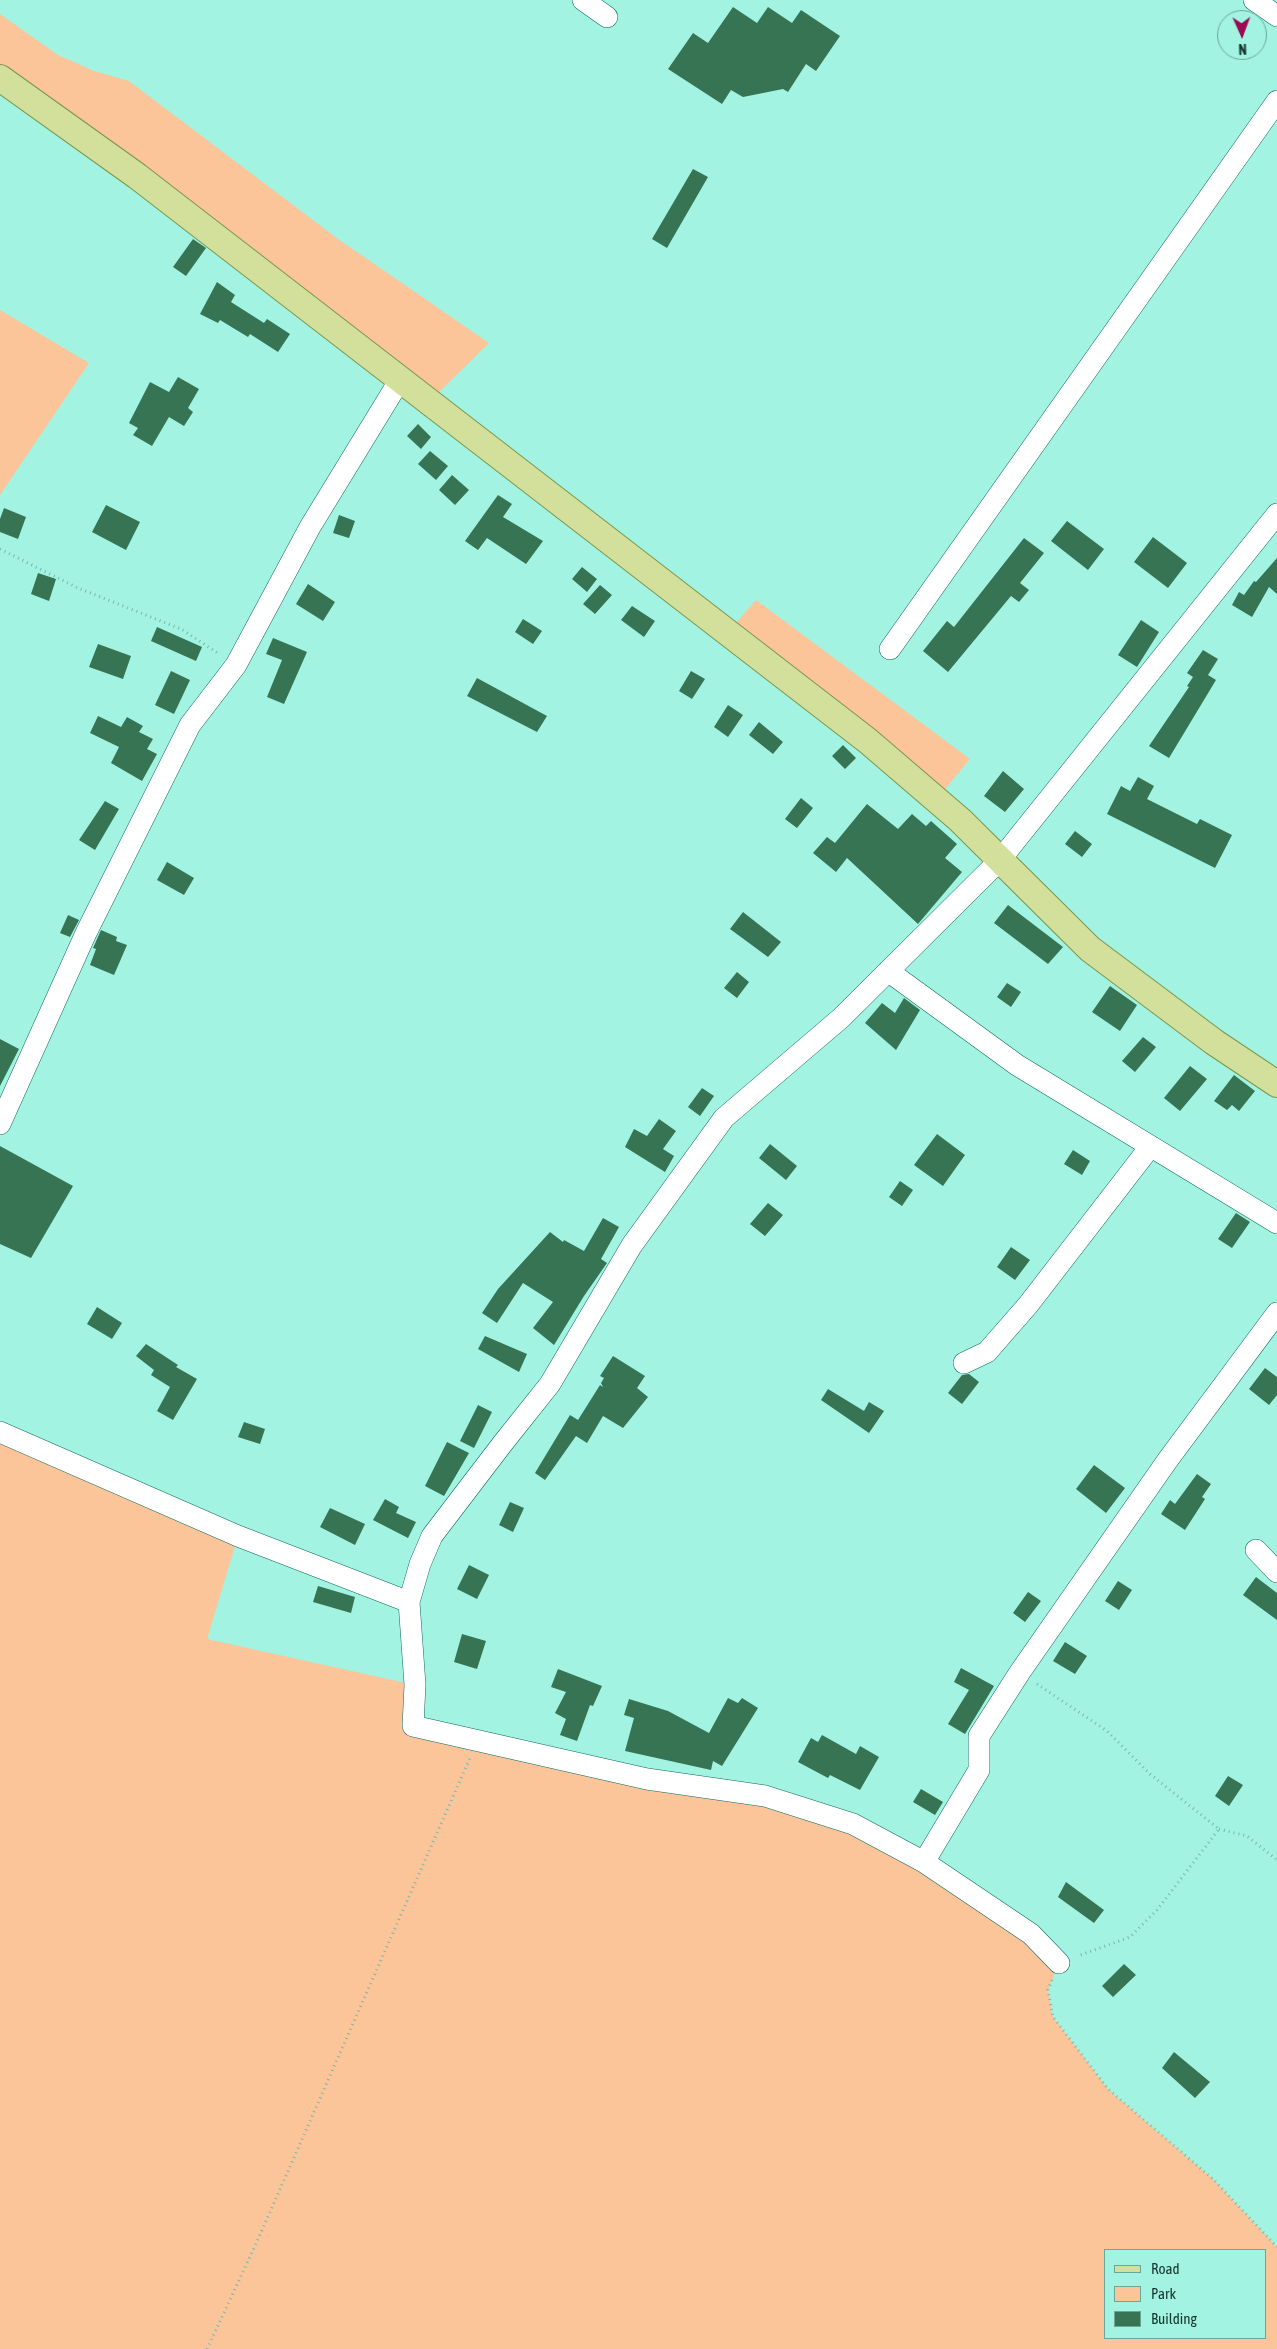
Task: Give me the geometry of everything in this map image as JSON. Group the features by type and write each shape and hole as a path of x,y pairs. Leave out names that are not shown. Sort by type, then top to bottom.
{"main road":[{"path":"0,78 137,176 401,378 868,741 960,820 1090,948 1214,1042 1277,1084"}],"street":[{"path":"583,0 607,17"},
{"path":"1254,0 1277,16"},
{"path":"890,649 1277,101"},
{"path":"0,1124 86,933 190,725 236,665 310,527 401,378"},
{"path":"1059,1963 1031,1934 924,1862 853,1824 765,1796 647,1779 413,1726 415,1685 409,1602 420,1564 432,1536 502,1442 550,1384 632,1245 724,1118 841,1018 1000,860 1277,514"},
{"path":"888,971 1017,1065 1277,1223"},
{"path":"964,1363 987,1352 1028,1305 1150,1147"},
{"path":"924,1862 979,1770 979,1736 1020,1672 1162,1469 1277,1313"},
{"path":"0,1432 238,1536 409,1602"},
{"path":"1256,1550 1277,1572"}],"path":[{"path":"0,549 78,588 181,629 236,665"},
{"path":"1020,1672 1106,1731 1150,1774 1219,1829 1247,1836 1277,1860"},
{"path":"206,2349 255,2246 478,1740"},
{"path":"1219,1829 1157,1910 1130,1937 1059,1963 1048,1990 1053,2017 1108,2089 1213,2179 1277,2247"}],"green space":[{"path":"0,14 58,55 94,71 129,81 338,239 489,343 430,401 0,78"},
{"path":"0,310 89,363 0,495"},
{"path":"756,600 970,759 936,800 727,633"},
{"path":"0,1432 238,1536 207,1639 415,1685 413,1726 853,1824 1059,1963 1048,1990 1053,2017 1108,2089 1213,2179 1277,2247 1277,2349 0,2349"}],"building":[{"path":"733,7 757,23 768,7 792,23 801,10 840,36 816,71 806,64 788,92 783,89 743,97 731,90 722,104 668,69 693,33 708,43"},
{"path":"693,169 708,177 667,248 652,239"},
{"path":"193,239 206,248 186,276 173,267"},
{"path":"217,282 235,295 231,302 264,323 267,319 290,334 278,352 250,334 248,337 220,320 218,323 200,314"},
{"path":"178,377 199,389 188,408 193,412 184,426 169,417 152,446 133,435 138,428 129,423 150,382 169,392"},
{"path":"418,424 431,437 421,449 407,436"},
{"path":"430,451 448,466 436,480 418,464"},
{"path":"452,475 469,490 455,505 439,490"},
{"path":"498,495 512,504 503,517 543,541 526,564 487,538 478,550 465,541"},
{"path":"106,505 140,522 126,550 92,532"},
{"path":"4,508 26,517 18,539 0,532 0,519"},
{"path":"339,515 355,521 349,538 333,533"},
{"path":"1067,521 1104,549 1088,570 1051,541"},
{"path":"1153,537 1187,563 1168,588 1134,562"},
{"path":"1024,538 1044,553 1020,583 1029,590 1019,602 1011,596 948,672 923,651 947,621 954,627"},
{"path":"1277,558 1277,594 1269,587 1252,617 1232,605 1239,592 1244,595 1254,581 1256,582"},
{"path":"582,567 597,579 587,592 572,579"},
{"path":"38,573 56,579 49,601 31,594"},
{"path":"308,584 335,602 323,621 296,604"},
{"path":"600,585 612,595 595,614 583,604"},
{"path":"632,606 655,621 644,637 621,620"},
{"path":"523,619 542,631 533,644 515,632"},
{"path":"1141,620 1159,632 1137,667 1118,655"},
{"path":"157,627 202,647 196,661 151,641"},
{"path":"273,638 307,652 284,704 267,697 282,660 266,654"},
{"path":"98,644 131,656 123,679 89,667"},
{"path":"1203,650 1218,659 1208,675 1216,680 1169,758 1149,746 1189,687 1187,686 1193,677 1187,673"},
{"path":"171,671 190,680 174,714 155,705"},
{"path":"691,671 705,679 692,699 679,691"},
{"path":"477,678 547,716 537,732 467,696"},
{"path":"728,705 743,715 728,737 714,727"},
{"path":"98,716 121,727 127,717 143,726 139,732 153,739 147,749 157,754 142,781 111,763 119,747 90,733"},
{"path":"759,722 783,742 773,754 749,735"},
{"path":"843,745 856,758 845,769 832,756"},
{"path":"1003,771 1024,789 1005,812 984,796"},
{"path":"1138,777 1154,786 1147,799 1197,824 1200,819 1232,835 1215,868 1107,814 1121,786 1130,791"},
{"path":"801,798 813,808 797,828 785,819"},
{"path":"105,801 119,809 95,850 79,840"},
{"path":"867,804 898,829 912,814 926,826 931,821 957,844 945,858 962,872 918,924 847,858 836,872 813,853 827,837 835,843"},
{"path":"1075,831 1092,844 1082,857 1065,844"},
{"path":"167,862 194,878 184,895 157,880"},
{"path":"1008,905 1063,947 1048,964 994,923"},
{"path":"743,912 781,942 768,957 730,929"},
{"path":"68,915 79,920 70,937 60,933"},
{"path":"101,930 117,937 116,941 127,945 114,975 90,965 96,949 93,948"},
{"path":"737,972 749,982 737,998 724,988"},
{"path":"1007,983 1021,992 1011,1007 997,997"},
{"path":"1110,986 1137,1005 1120,1031 1092,1012"},
{"path":"904,998 920,1010 896,1050 865,1023 882,1003 895,1013"},
{"path":"1143,1037 1156,1047 1135,1072 1122,1061"},
{"path":"0,1039 19,1049 0,1086"},
{"path":"1190,1066 1207,1079 1180,1111 1164,1098"},
{"path":"1234,1075 1255,1091 1239,1111 1232,1105 1227,1110 1214,1101"},
{"path":"702,1088 714,1096 700,1116 688,1107"},
{"path":"659,1119 676,1131 663,1149 674,1156 665,1172 625,1147 634,1129 647,1136"},
{"path":"937,1134 965,1155 943,1186 914,1165"},
{"path":"770,1144 797,1166 786,1180 759,1158"},
{"path":"0,1146 73,1186 31,1258 0,1244"},
{"path":"1073,1150 1090,1161 1082,1175 1064,1164"},
{"path":"900,1181 913,1190 902,1206 889,1197"},
{"path":"768,1203 783,1215 765,1236 750,1224"},
{"path":"1236,1213 1250,1222 1232,1248 1218,1239"},
{"path":"603,1218 619,1227 601,1259 607,1263 554,1345 533,1328 553,1302 523,1283 497,1323 482,1313 498,1289 550,1232 563,1242 564,1240 584,1251"},
{"path":"1011,1247 1030,1260 1015,1280 997,1267"},
{"path":"97,1307 122,1323 112,1339 87,1324"},
{"path":"485,1336 527,1354 519,1372 478,1349"},
{"path":"146,1344 178,1365 176,1367 197,1379 173,1420 157,1411 170,1387 151,1375 154,1370 136,1356"},
{"path":"613,1356 645,1376 637,1388 648,1397 623,1428 603,1416 587,1443 576,1436 545,1480 535,1473 570,1415 578,1420 600,1385 603,1387 601,1383 604,1378 600,1376"},
{"path":"1265,1368 1277,1377 1277,1395 1269,1405 1249,1389"},
{"path":"969,1374 979,1382 962,1404 948,1393 962,1375"},
{"path":"828,1389 864,1411 869,1402 884,1411 869,1433 821,1400"},
{"path":"478,1405 492,1412 474,1448 460,1441"},
{"path":"244,1422 265,1429 260,1444 238,1437"},
{"path":"447,1442 469,1453 444,1496 425,1486"},
{"path":"1094,1465 1125,1488 1106,1513 1076,1489"},
{"path":"1197,1474 1211,1484 1202,1497 1205,1499 1185,1530 1161,1514 1170,1500 1175,1504"},
{"path":"385,1499 399,1507 396,1513 416,1522 408,1538 373,1520"},
{"path":"510,1502 524,1508 513,1532 499,1525"},
{"path":"330,1508 365,1524 355,1545 320,1527"},
{"path":"469,1565 489,1575 477,1599 457,1589"},
{"path":"1256,1577 1277,1593 1277,1620 1243,1595"},
{"path":"1118,1581 1132,1590 1119,1610 1105,1601"},
{"path":"318,1586 355,1597 351,1613 313,1602"},
{"path":"1028,1592 1041,1601 1025,1622 1013,1613"},
{"path":"462,1634 486,1641 477,1669 454,1662"},
{"path":"1065,1642 1087,1656 1075,1674 1053,1661"},
{"path":"961,1668 994,1686 965,1734 948,1724 969,1690 954,1682"},
{"path":"558,1669 602,1686 593,1706 590,1705 577,1741 560,1735 566,1719 555,1713 566,1692 551,1687"},
{"path":"728,1698 738,1703 742,1698 758,1708 722,1766 713,1761 711,1770 625,1751 634,1718 624,1715 629,1699 668,1711 709,1733"},
{"path":"822,1735 856,1754 860,1746 879,1757 860,1790 830,1775 828,1778 798,1762 811,1738 818,1742"},
{"path":"1228,1776 1243,1785 1229,1806 1215,1796"},
{"path":"921,1789 943,1802 935,1815 913,1802"},
{"path":"1066,1882 1104,1910 1094,1923 1058,1897"},
{"path":"1124,1964 1136,1975 1113,1997 1102,1986"},
{"path":"1174,2052 1210,2082 1195,2098 1162,2068"}]}
